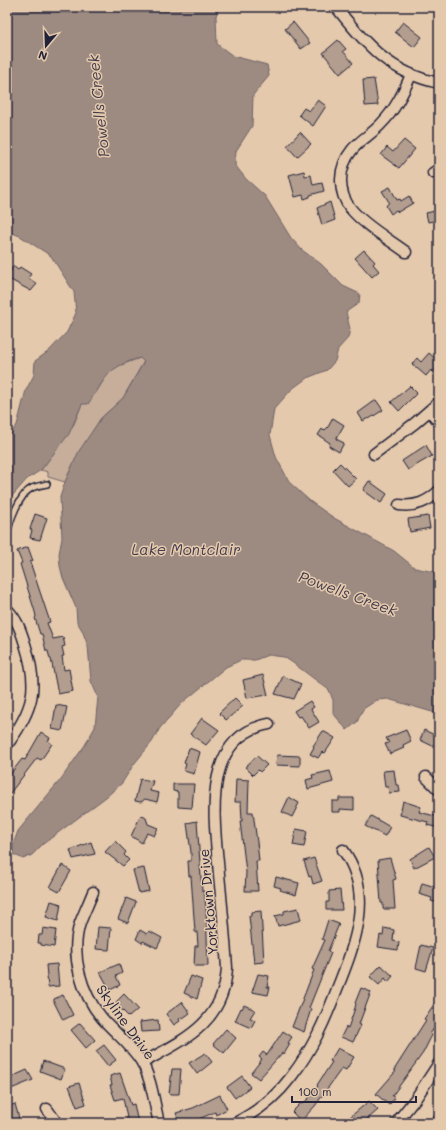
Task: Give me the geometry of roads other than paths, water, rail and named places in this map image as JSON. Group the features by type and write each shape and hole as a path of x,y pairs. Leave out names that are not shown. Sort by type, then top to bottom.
{"street":[{"path":"336,7 360,37 374,51 390,63 411,75 439,83"},
{"path":"406,252 350,208 343,194 341,175 343,166 352,149 381,124 392,112 401,98 411,75"},
{"path":"374,454 430,411 439,402"},
{"path":"430,411 439,422"},
{"path":"399,505 407,506 423,503 439,491"},
{"path":"7,609 16,617 24,639 28,652 33,684 30,704 26,716 7,745"},
{"name":"Yorktown Drive","path":"142,1063 187,1038 198,1030 215,1010 221,999 225,986 227,968 214,813 215,784 223,761 237,740 254,728 269,724"},
{"path":"426,777 439,790"},
{"path":"235,1123 264,1105 291,1078 306,1058 325,1020 353,948 360,916 358,879 353,866 343,850"},
{"name":"Skyline Drive","path":"93,892 80,924 77,937 77,964 87,995 98,1012 130,1046 142,1063 152,1090 159,1123"},
{"path":"396,1123 416,1098 439,1063"},
{"path":"47,1109 57,1123"}],"lane":[{"path":"7,536 13,516 25,493 31,488 47,484"}],"water":[{"name":"Lake Montclair","path":"7,7 219,7 216,16 217,44 233,56 267,65 269,76 253,95 252,126 236,151 235,165 246,179 265,196 291,238 302,250 321,264 343,286 360,294 359,303 346,312 350,329 348,338 338,349 335,361 327,370 307,378 292,389 274,409 270,435 276,457 290,483 311,502 334,518 394,551 415,568 439,573 439,714 388,699 377,700 363,709 357,722 347,730 333,713 333,700 329,690 284,657 268,655 255,660 241,660 226,667 182,703 160,728 152,742 134,764 122,783 106,797 43,844 32,855 23,859 13,854 13,845 18,831 61,779 85,745 95,727 98,697 91,681 88,646 82,630 77,622 76,608 63,578 60,566 59,554 62,538 60,497 79,451 101,418 123,398 144,362 140,358 129,361 114,369 108,375 88,404 82,404 69,434 41,470 27,479 7,502 7,439 17,425 26,390 34,375 35,361 49,351 67,332 76,313 74,292 51,256 20,236 7,231"}],"water label":[{"name":"Powells Creek","path":"98,106"},
{"name":"Powells Creek","path":"348,593"}]}
